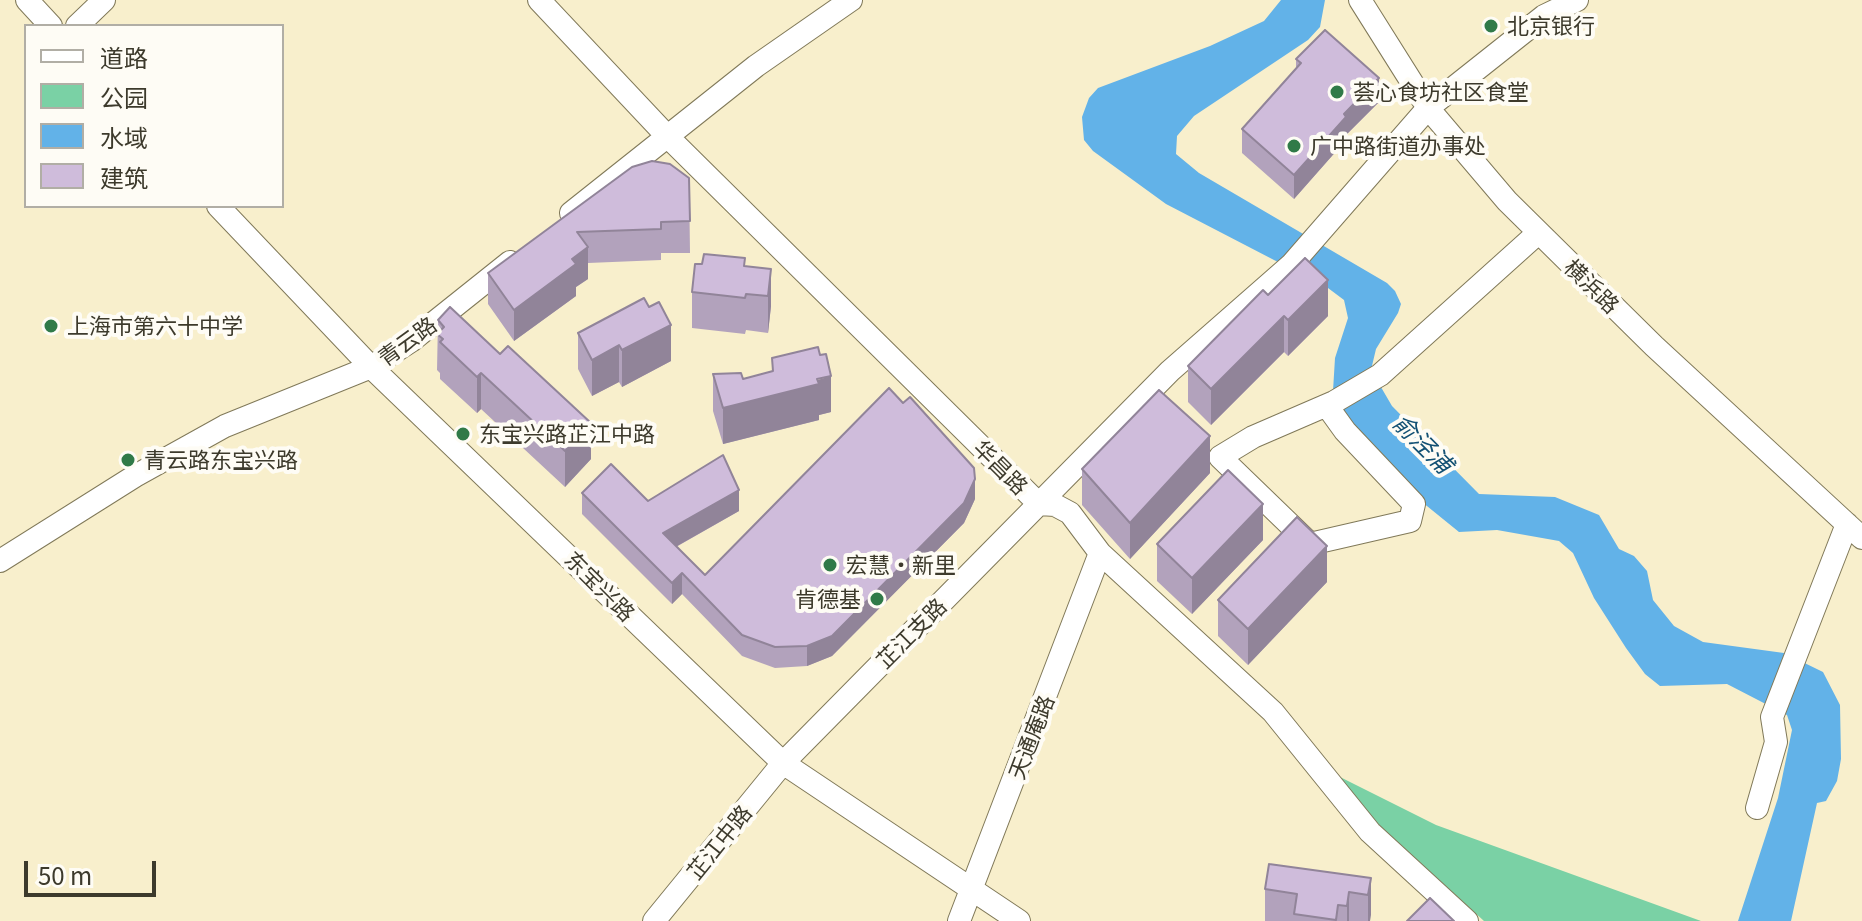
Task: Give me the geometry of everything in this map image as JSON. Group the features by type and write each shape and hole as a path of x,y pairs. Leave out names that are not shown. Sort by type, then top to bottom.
{"street":[{"path":"27,0 49,24"},
{"path":"79,24 104,0"},
{"name":"华昌路","path":"539,0 667,136 1039,504 1055,505 1070,513 1100,553 1273,712 1370,832 1467,921"},
{"path":"558,223 756,66 851,0"},
{"name":"横浜路","path":"1360,0 1428,108 1538,233 1854,531"},
{"path":"1039,504 1170,371 1292,264 1428,108 1544,16 1577,0"},
{"name":"东宝兴路","path":"220,208 371,367 783,763 1019,921"},
{"path":"1331,404 1345,431 1414,504 1410,521 1310,544 1220,457 1253,437 1331,404 1380,375 1538,233"},
{"name":"青云路","path":"0,561 135,476 225,426 371,367 411,341 521,253"},
{"name":"芷江支路","path":"783,763 1039,504"},
{"path":"1757,808 1776,742 1772,717 1854,531"},
{"name":"天通庵路","path":"959,921 1100,553"},
{"name":"芷江中路","path":"654,921 783,763"}],"green space":[{"path":"1340,777 1436,825 1701,921 1484,921 1378,824"}],"water":[{"name":"俞泾浦","path":"1281,0 1325,0 1320,27 1308,40 1194,116 1177,136 1176,154 1199,173 1387,283 1395,291 1401,304 1376,349 1371,370 1392,406 1479,494 1555,497 1599,515 1619,549 1634,556 1647,571 1653,600 1674,626 1703,642 1784,653 1823,672 1840,705 1841,759 1837,781 1826,801 1817,803 1791,921 1738,921 1778,798 1792,730 1787,715 1727,684 1660,686 1645,674 1626,648 1594,598 1573,553 1559,541 1497,530 1459,532 1422,502 1343,415 1333,391 1335,358 1348,318 1344,300 1328,288 1166,204 1093,151 1084,140 1082,117 1089,98 1098,88 1210,46 1264,21"}],"building":[{"path":"1325,30 1379,78 1344,114 1346,117 1294,175 1242,129 1301,63 1296,59"},
{"path":"652,161 670,164 689,178 690,221 661,222 661,229 577,232 588,247 572,259 576,264 514,310 488,273 632,167"},
{"path":"704,254 745,258 744,266 771,269 768,296 746,294 745,298 692,292 695,264 702,264"},
{"path":"1305,258 1328,280 1288,320 1284,316 1211,389 1188,366 1263,290 1268,295"},
{"path":"644,298 649,307 659,302 671,325 622,350 619,345 592,360 578,333"},
{"path":"450,307 500,354 508,346 591,423 565,451 481,373 477,377 440,342 443,339 437,334 444,327 438,320"},
{"path":"818,347 820,355 826,354 831,376 817,379 819,384 723,408 713,374 741,373 743,379 773,371 772,358"},
{"name":"宏慧·新里","path":"889,388 903,403 910,397 974,468 975,479 964,503 832,636 807,646 775,647 742,635 682,573 672,583 582,493 611,464 648,501 723,455 739,490 663,533 705,575"},
{"path":"1159,390 1210,436 1130,523 1082,469"},
{"path":"1228,470 1263,504 1192,578 1157,544"},
{"path":"1297,517 1327,546 1248,629 1218,600"},
{"path":"1269,864 1371,878 1368,895 1349,892 1347,906 1338,905 1336,920 1294,914 1297,894 1265,889"},
{"path":"1430,898 1454,921 1407,921"}],"place":[{"name":"北京银行","path":"1491,26"},
{"name":"荟心食坊社区食堂","path":"1337,92"},
{"name":"广中路街道办事处","path":"1294,146"},
{"name":"上海市第六十中学","path":"51,326"},
{"name":"东宝兴路芷江中路","path":"463,434"},
{"name":"青云路东宝兴路","path":"128,460"},
{"name":"宏慧·新里","path":"830,565"},
{"name":"肯德基","path":"877,599"}]}
